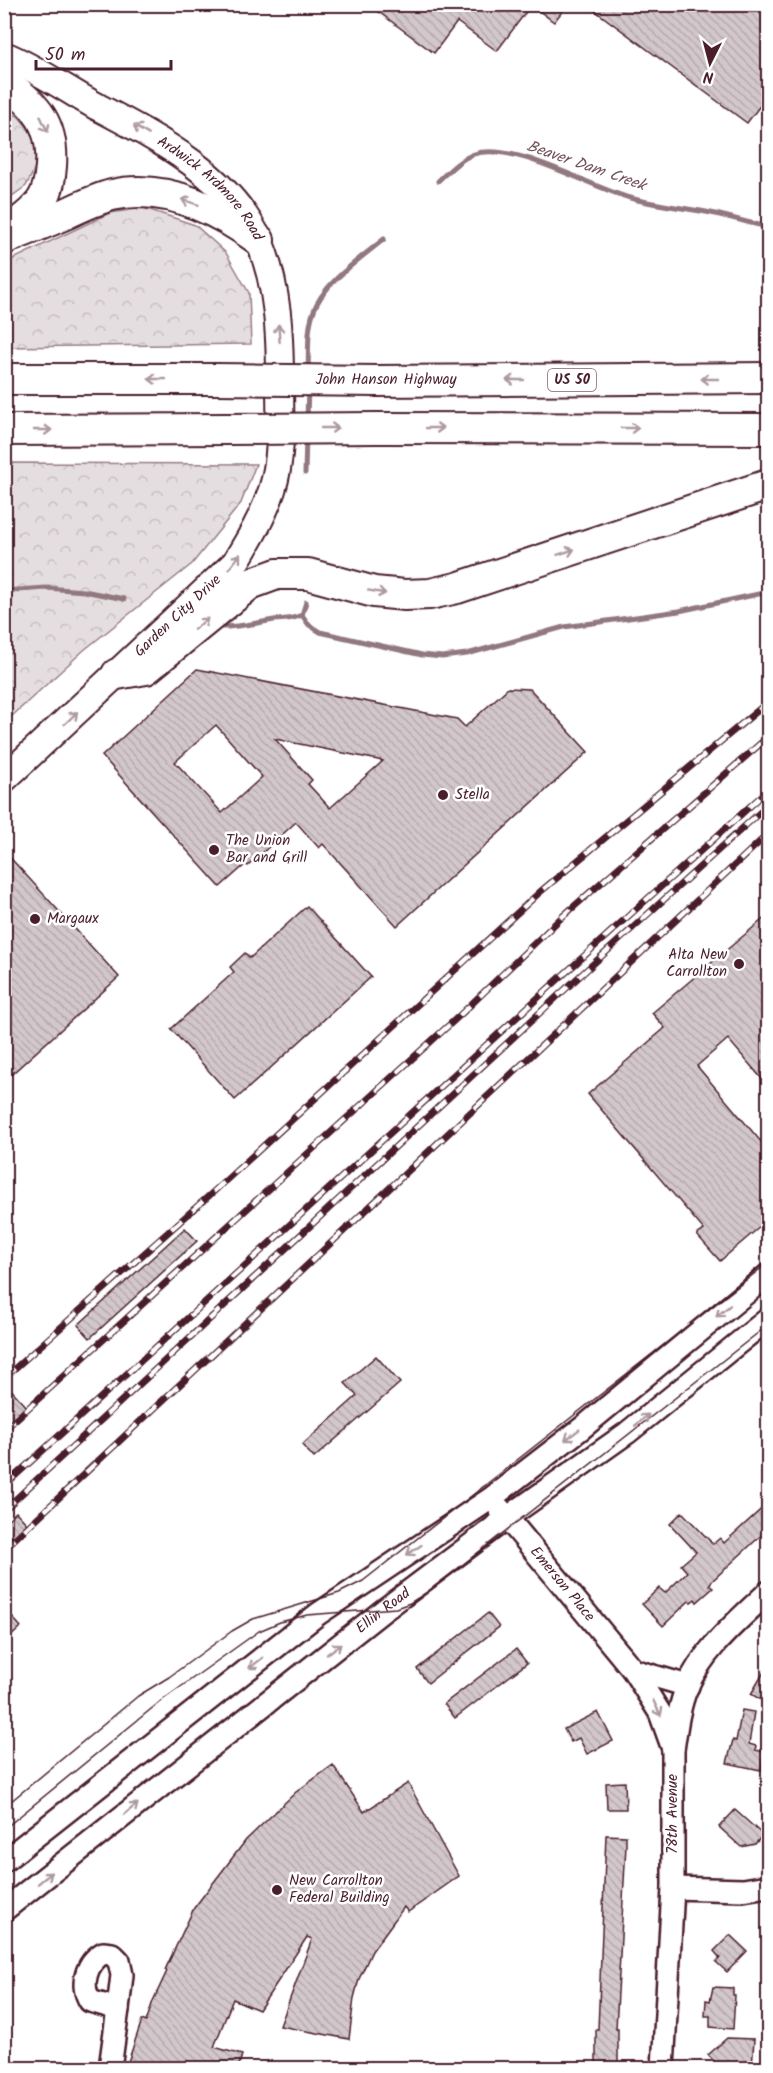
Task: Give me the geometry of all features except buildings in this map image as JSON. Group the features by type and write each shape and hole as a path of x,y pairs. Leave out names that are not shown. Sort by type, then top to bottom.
{"highway":[{"path":"4,83 33,105 44,120 51,138 52,156 51,178 39,204 4,234"},
{"path":"4,239 113,195 148,193 199,205 233,222 259,240"},
{"name":"John Hanson Highway","path":"4,379 376,381 768,378"},
{"path":"4,430 768,429"},
{"path":"117,674 146,669 250,584 277,574 308,574 383,593 418,595 440,592 768,485"}],"main road":[{"name":"Ardwick Ardmore Road","path":"4,55 178,153 227,194 259,240 276,302 280,337 280,413"},
{"name":"Garden City Drive","path":"4,779 235,563 258,525 273,488 279,452 280,413"}],"street":[{"path":"4,1861 318,1614 490,1499 582,1428 768,1275"},
{"name":"Ellin Road","path":"4,1910 384,1610 508,1517 627,1433 768,1320"},
{"name":"Emerson Place","path":"490,1499 508,1517 633,1670 660,1713 674,1750"},
{"name":"78th Avenue","path":"663,2068 673,1888 674,1750 682,1702 698,1667 717,1642 768,1592"},
{"path":"633,1670 688,1686"},
{"path":"673,1888 743,1890 768,1886"},
{"path":"110,2068 118,2009"}],"green space":[{"path":"4,110 18,116 35,136 38,162 26,186 5,201"},
{"path":"144,208 195,225 226,253 249,293 251,344 5,347 5,263 110,213"},
{"path":"5,463 256,464 241,503 192,564 84,650 12,716 5,717"}],"waterway":[{"name":"Beaver Dam Creek","path":"438,181 459,162 474,154 490,152 509,154 530,159 630,198 768,227"},
{"name":"Beaver Dam Creek","path":"308,370 310,327 318,302 343,272 384,239"},
{"name":"Beaver Dam Creek","path":"307,418 308,388"},
{"name":"Beaver Dam Creek","path":"305,473 306,436"},
{"name":"Beaver Dam Creek","path":"4,591 46,588 84,591 124,599"},
{"path":"302,615 309,625 320,632 422,655 442,657 467,654 564,627 679,611 768,592"},
{"name":"Beaver Dam Creek","path":"216,627 295,618 302,615 306,602"}],"tram line":[{"path":"4,1807 138,1696 169,1677 232,1631 253,1619 339,1593 363,1581 768,1263"},
{"path":"4,1829 161,1701 259,1631 280,1622 307,1615 396,1608 410,1603 429,1591 768,1325"}],"railway":[{"path":"4,1378 211,1194 540,892 768,702"},
{"path":"4,1430 459,1016 562,917 768,737"},
{"path":"4,1486 768,790"},
{"path":"4,1510 560,994 768,805"},
{"path":"4,1549 768,834"}],"place":[{"name":"Stella","path":"443,795"},
{"name":"The Union Bar and Grill","path":"214,850"},
{"name":"Margaux","path":"35,919"},
{"name":"Alta New Carrollton","path":"739,964"},
{"name":"New Carrollton Federal Building","path":"277,1890"}]}
